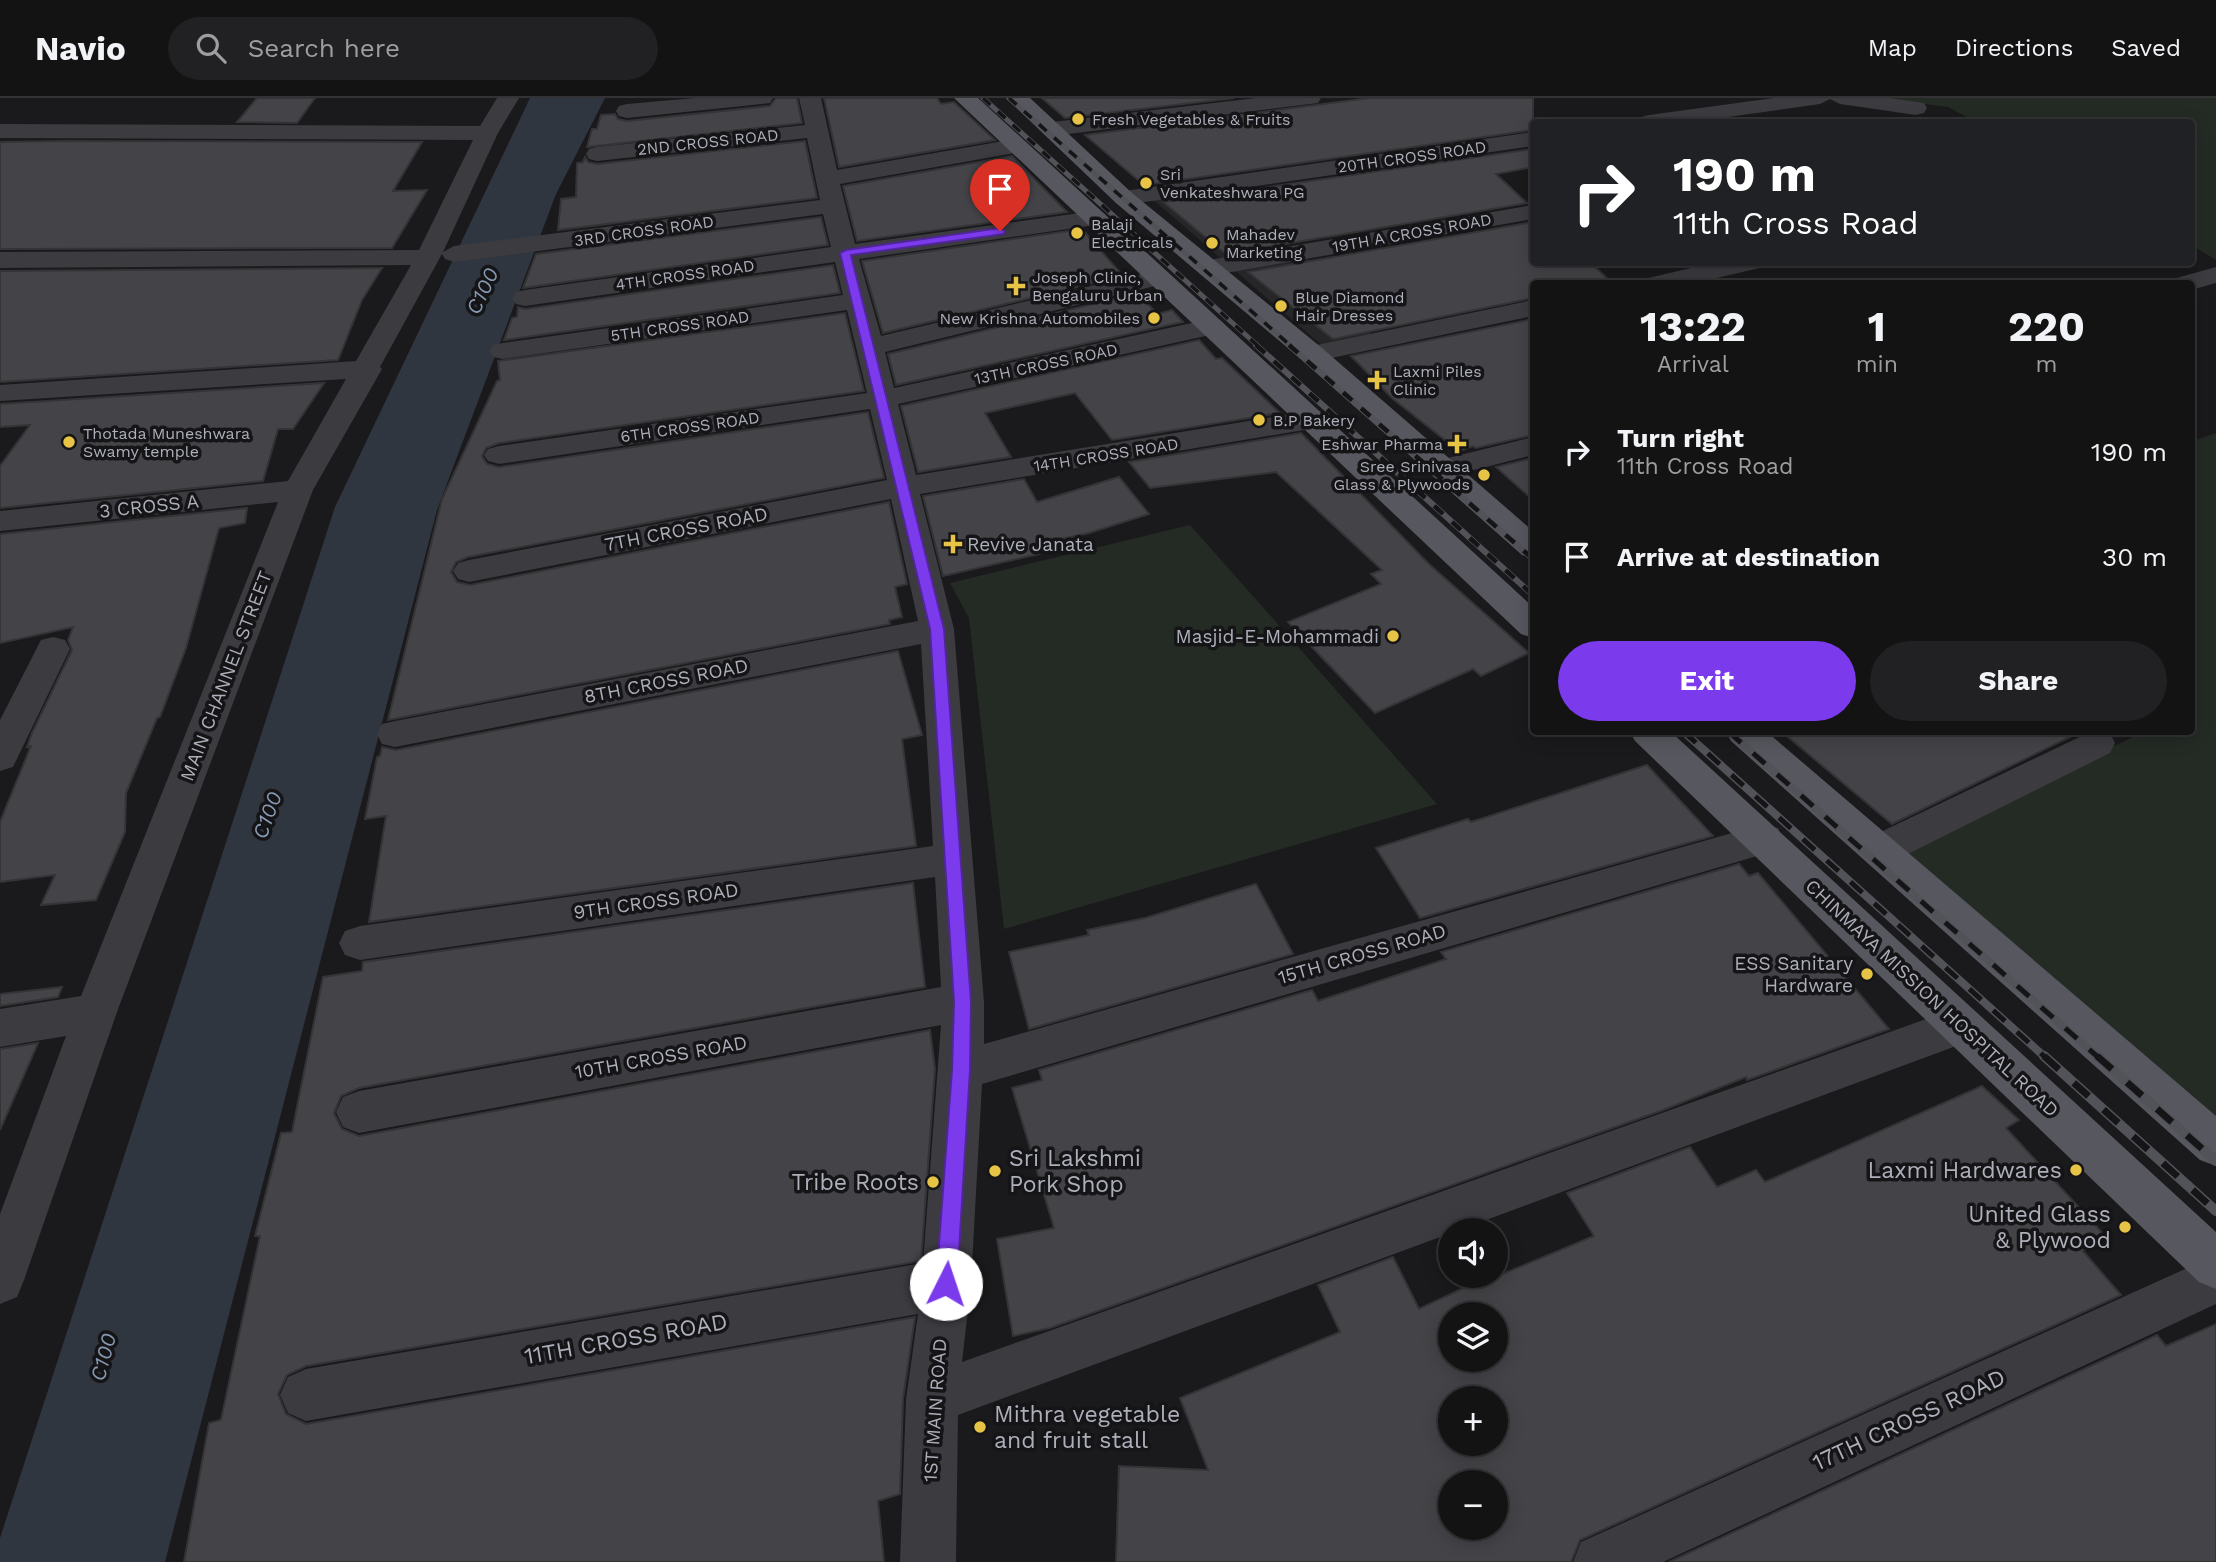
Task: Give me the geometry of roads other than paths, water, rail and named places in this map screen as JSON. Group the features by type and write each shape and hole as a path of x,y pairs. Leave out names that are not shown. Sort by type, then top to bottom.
{"main road":[{"path":"965,98 1530,623"},
{"path":"1017,98 1124,198 1312,354 1530,545"},
{"name":"CHINMAYA MISSION HOSPITAL ROAD","path":"1651,735 2216,1265"},
{"path":"1747,735 2216,1145"}],"street":[{"name":"MAIN CHANNEL STREET","path":"0,1280 96,1012 298,490 368,369 441,256 487,133 508,98"},
{"path":"626,111 762,98"},
{"path":"1052,129 1310,98"},
{"path":"1670,119 1820,98"},
{"path":"1840,98 1916,108"},
{"name":"2ND CROSS ROAD","path":"597,154 814,114"},
{"name":"1ST MAIN ROAD","path":"814,114 830,192 937,629 963,1002 946,1284 932,1399 928,1562"},
{"path":"0,131 487,133"},
{"name":"20TH CROSS ROAD","path":"1124,198 1530,139"},
{"path":"830,192 1015,146"},
{"name":"3RD CROSS ROAD","path":"0,260 441,256 519,248 830,192"},
{"name":"19TH A CROSS ROAD","path":"1209,268 1530,213"},
{"path":"846,253 1095,218"},
{"name":"4TH CROSS ROAD","path":"525,298 846,253"},
{"path":"1672,280 1736,266"},
{"path":"2195,281 2216,275"},
{"path":"870,347 1158,278"},
{"name":"5TH CROSS ROAD","path":"503,351 858,301"},
{"path":"1312,354 1530,310"},
{"name":"13TH CROSS ROAD","path":"881,399 1210,327"},
{"path":"0,393 368,369"},
{"name":"6TH CROSS ROAD","path":"499,455 881,399"},
{"name":"14TH CROSS ROAD","path":"902,487 1310,420"},
{"path":"1443,469 1530,447"},
{"name":"7TH CROSS ROAD","path":"469,571 902,487"},
{"name":"3 CROSS A","path":"0,522 298,490"},
{"name":"8TH CROSS ROAD","path":"395,734 937,629"},
{"path":"0,757 53,649"},
{"path":"1880,850 2097,743"},
{"name":"15TH CROSS ROAD","path":"961,1070 1764,839"},
{"name":"9TH CROSS ROAD","path":"360,943 953,859"},
{"name":"10TH CROSS ROAD","path":"359,1112 963,1002"},
{"path":"0,1028 96,1012"},
{"path":"932,1399 1960,1026"},
{"name":"17TH CROSS ROAD","path":"1601,1562 2216,1279"},
{"name":"11TH CROSS ROAD","path":"306,1395 946,1284"}],"water":[{"name":"C100","path":"530,98 605,98 556,194 437,510 165,1562 0,1562 0,1538 335,507"}],"railway":[{"path":"983,98 1258,346"},
{"path":"1009,98 1291,346"},
{"path":"1256,345 1530,592"},
{"path":"1289,345 1530,556"},
{"path":"1687,735 2046,1058"},
{"path":"1732,735 2099,1058"},
{"path":"2044,1056 2216,1211"},
{"path":"2097,1056 2216,1161"}],"place":[{"name":"Fresh Vegetables & Fruits","path":"1078,119"},
{"name":"Sri Venkateshwara PG","path":"1146,183"},
{"name":"Balaji Electricals","path":"1077,233"},
{"name":"Mahadev Marketing","path":"1212,243"},
{"name":"Joseph Clinic, Bengaluru Urban","path":"1016,286"},
{"name":"Blue Diamond Hair Dresses","path":"1281,306"},
{"name":"New Krishna Automobiles","path":"1154,318"},
{"name":"Laxmi Piles Clinic","path":"1377,380"},
{"name":"B.P Bakery","path":"1259,420"},
{"name":"Thotada Muneshwara Swamy temple","path":"69,442"},
{"name":"Eshwar Pharma","path":"1457,444"},
{"name":"Sree Srinivasa Glass & Plywoods","path":"1484,475"},
{"name":"Revive Janata","path":"953,544"},
{"name":"Masjid-E-Mohammadi","path":"1393,636"},
{"name":"ESS Sanitary Hardware","path":"1867,974"},
{"name":"Laxmi Hardwares","path":"2076,1170"},
{"name":"Sri Lakshmi Pork Shop","path":"995,1171"},
{"name":"Tribe Roots","path":"933,1182"},
{"name":"United Glass & Plywood","path":"2125,1227"},
{"name":"Mithra vegetable and fruit stall","path":"980,1427"}]}
